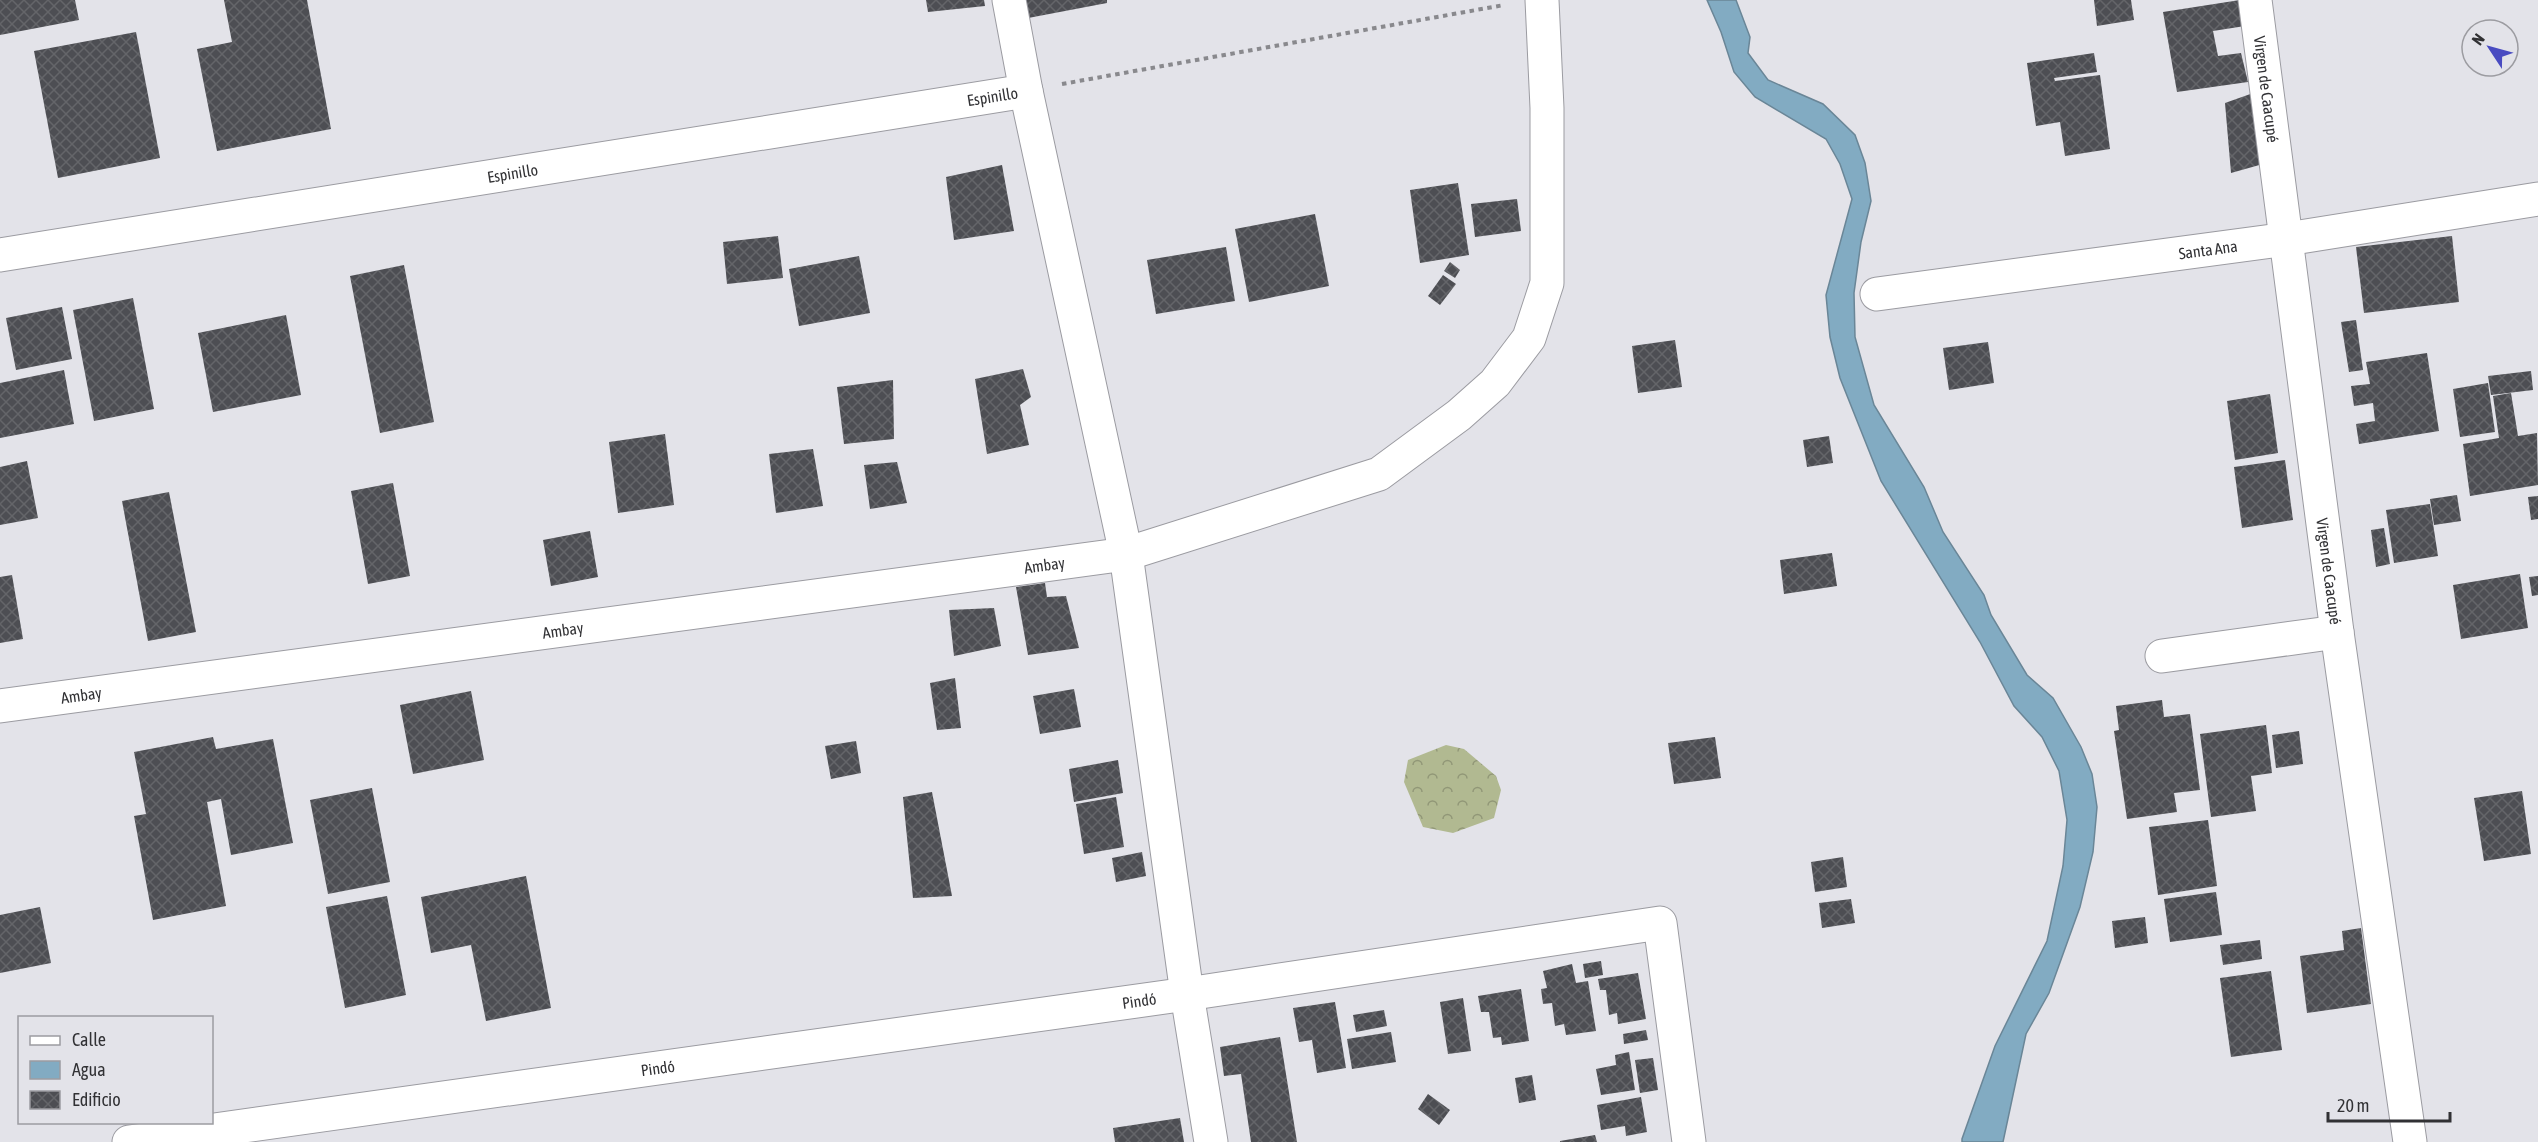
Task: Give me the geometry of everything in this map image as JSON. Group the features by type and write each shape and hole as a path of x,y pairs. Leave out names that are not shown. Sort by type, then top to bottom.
{"street":[{"path":"1009,0 1026,91 1126,554 1187,994 1211,1142"},
{"name":"Virgen de Caacupé","path":"2255,0 2337,632 2410,1142"},
{"name":"Ambay","path":"0,706 1126,554 1380,474 1459,415 1495,383 1529,338 1547,283 1547,108 1526,2"},
{"name":"Espinillo","path":"0,255 1026,91"},
{"name":"Santa Ana","path":"1877,294 2286,239 2538,199"},
{"path":"2162,656 2337,632"},
{"name":"Pindó","path":"129,1142 1187,994 1660,923 1689,1142"}],"path":[{"path":"1026,91 1526,2"}],"green space":[{"path":"1446,745 1464,749 1496,776 1501,790 1494,818 1453,833 1423,827 1404,782 1408,760"}],"water":[{"path":"1707,0 1736,0 1750,37 1748,53 1768,80 1823,104 1855,135 1865,163 1871,201 1861,242 1854,293 1855,337 1874,405 1924,487 1943,532 1984,595 1991,615 2027,675 2053,698 2081,747 2092,774 2097,807 2093,852 2080,907 2049,993 2026,1034 2003,1142 1962,1142 1962,1139 1995,1046 2047,941 2063,866 2067,820 2059,771 2042,737 2014,706 1980,642 1881,481 1840,378 1830,337 1826,295 1852,199 1840,164 1826,139 1755,97 1734,72 1721,32"}],"building":[{"path":"0,0 75,0 79,20 0,35"},
{"path":"224,0 307,0 331,129 217,151 197,49 232,42"},
{"path":"926,0 984,0 985,6 928,12"},
{"path":"1020,0 1107,0 1107,3 1023,19"},
{"path":"2094,0 2131,0 2134,20 2097,26"},
{"path":"2240,0 2245,26 2213,31 2218,56 2241,53 2248,82 2177,92 2163,12"},
{"path":"136,32 160,158 58,178 34,51"},
{"path":"2094,53 2097,72 2054,78 2055,81 2100,75 2110,149 2065,156 2060,122 2036,126 2027,63"},
{"path":"2256,92 2263,164 2231,173 2225,103"},
{"path":"1002,165 1014,231 954,240 946,177"},
{"path":"1458,183 1469,255 1420,263 1410,190"},
{"path":"1517,199 1521,231 1475,237 1471,204"},
{"path":"1315,214 1329,286 1249,302 1235,229"},
{"path":"778,236 783,278 727,284 723,242"},
{"path":"2452,236 2459,302 2364,313 2356,247"},
{"path":"1226,247 1235,301 1156,314 1147,260"},
{"path":"859,256 870,313 799,326 789,269"},
{"path":"1450,262 1460,270 1455,278 1444,271"},
{"path":"404,265 434,422 380,433 350,276"},
{"path":"1443,275 1456,284 1440,305 1428,296"},
{"path":"133,298 154,409 94,421 73,310"},
{"path":"62,307 72,359 16,370 6,318"},
{"path":"286,315 301,395 213,412 198,333"},
{"path":"2356,320 2363,370 2349,372 2341,322"},
{"path":"1675,340 1682,387 1638,393 1632,346"},
{"path":"1988,342 1994,383 1949,390 1943,348"},
{"path":"2427,353 2439,431 2359,444 2356,424 2375,421 2373,403 2354,406 2351,386 2370,384 2366,362"},
{"path":"1023,369 1031,397 1020,405 1029,445 987,454 975,379"},
{"path":"64,370 74,424 0,438 0,383"},
{"path":"2531,371 2533,390 2491,395 2488,376"},
{"path":"893,380 894,439 844,444 837,387"},
{"path":"2488,383 2495,432 2460,437 2453,389"},
{"path":"2511,393 2518,436 2537,433 2538,485 2470,496 2463,444 2499,438 2493,396"},
{"path":"2270,394 2278,453 2235,460 2227,401"},
{"path":"665,434 674,505 618,513 609,442"},
{"path":"1829,436 1833,463 1807,467 1803,440"},
{"path":"813,449 823,506 776,513 769,454"},
{"path":"2285,460 2293,520 2242,528 2234,467"},
{"path":"27,461 38,518 0,525 0,467"},
{"path":"897,462 907,503 870,509 864,465"},
{"path":"393,483 410,576 368,584 351,491"},
{"path":"169,492 196,632 148,641 122,501"},
{"path":"2457,495 2461,521 2434,525 2430,499"},
{"path":"2538,496 2538,519 2531,520 2528,497"},
{"path":"2430,504 2438,556 2394,563 2386,510"},
{"path":"2384,528 2390,564 2376,567 2371,530"},
{"path":"590,531 598,577 551,586 543,540"},
{"path":"1832,553 1837,586 1784,594 1780,560"},
{"path":"2520,574 2528,628 2461,639 2453,585"},
{"path":"12,575 23,639 0,643 0,577"},
{"path":"2538,576 2538,595 2532,596 2529,577"},
{"path":"1045,583 1047,597 1066,596 1079,648 1028,655 1016,587"},
{"path":"994,608 1001,646 954,656 949,610"},
{"path":"955,678 961,728 937,730 930,683"},
{"path":"1074,689 1081,727 1040,734 1033,696"},
{"path":"471,691 484,760 413,774 400,705"},
{"path":"2162,700 2164,717 2190,714 2200,790 2174,793 2177,812 2127,819 2114,731 2119,730 2116,706"},
{"path":"2266,725 2272,773 2251,776 2256,811 2211,817 2200,734"},
{"path":"2299,731 2303,764 2276,768 2272,735"},
{"path":"213,737 216,749 273,739 293,843 231,855 221,799 207,802 226,906 153,920 134,816 146,814 134,752"},
{"path":"1715,737 1721,778 1674,784 1668,743"},
{"path":"856,741 861,773 831,779 825,746"},
{"path":"1118,760 1123,793 1074,802 1069,769"},
{"path":"372,788 390,882 328,894 310,800"},
{"path":"2522,791 2531,854 2484,861 2474,798"},
{"path":"932,792 952,896 913,898 903,797"},
{"path":"1116,797 1124,847 1084,854 1076,804"},
{"path":"2208,820 2217,886 2158,895 2149,827"},
{"path":"1142,852 1146,876 1116,882 1112,858"},
{"path":"1843,857 1847,887 1815,892 1811,862"},
{"path":"526,876 551,1008 486,1021 471,945 431,953 421,897"},
{"path":"2216,892 2222,935 2170,942 2164,899"},
{"path":"387,896 406,995 345,1008 326,907"},
{"path":"1851,899 1855,923 1822,928 1819,903"},
{"path":"40,907 51,963 0,973 0,915"},
{"path":"2145,917 2148,943 2115,948 2112,921"},
{"path":"2361,928 2371,1004 2307,1013 2300,956 2344,950 2342,931"},
{"path":"2260,940 2262,959 2223,965 2220,945"},
{"path":"1601,961 1603,975 1585,978 1583,964"},
{"path":"1572,964 1576,983 1588,981 1596,1031 1566,1035 1564,1024 1555,1026 1552,1003 1543,1004 1541,989 1547,988 1543,971"},
{"path":"2271,971 2282,1050 2231,1057 2220,978"},
{"path":"1638,973 1646,1019 1618,1024 1617,1013 1609,1015 1606,990 1600,990 1598,979"},
{"path":"1521,989 1529,1041 1502,1045 1501,1037 1493,1038 1489,1012 1481,1012 1478,996"},
{"path":"1463,998 1471,1051 1448,1054 1440,1002"},
{"path":"1335,1002 1346,1068 1317,1073 1312,1040 1299,1042 1293,1008"},
{"path":"1384,1010 1387,1026 1356,1032 1353,1015"},
{"path":"1646,1030 1648,1040 1624,1044 1623,1034"},
{"path":"1391,1032 1396,1062 1352,1069 1347,1039"},
{"path":"1280,1037 1297,1142 1251,1142 1241,1074 1224,1076 1220,1047"},
{"path":"1629,1052 1635,1090 1601,1095 1596,1069 1616,1065 1615,1055"},
{"path":"1653,1058 1658,1090 1640,1093 1635,1060"},
{"path":"1532,1075 1536,1100 1519,1103 1515,1078"},
{"path":"1428,1094 1450,1110 1439,1125 1418,1109"},
{"path":"1641,1097 1647,1132 1626,1136 1625,1126 1601,1130 1597,1105"},
{"path":"1180,1118 1184,1142 1115,1142 1113,1128"},
{"path":"1595,1135 1597,1142 1560,1142 1560,1141"}]}
